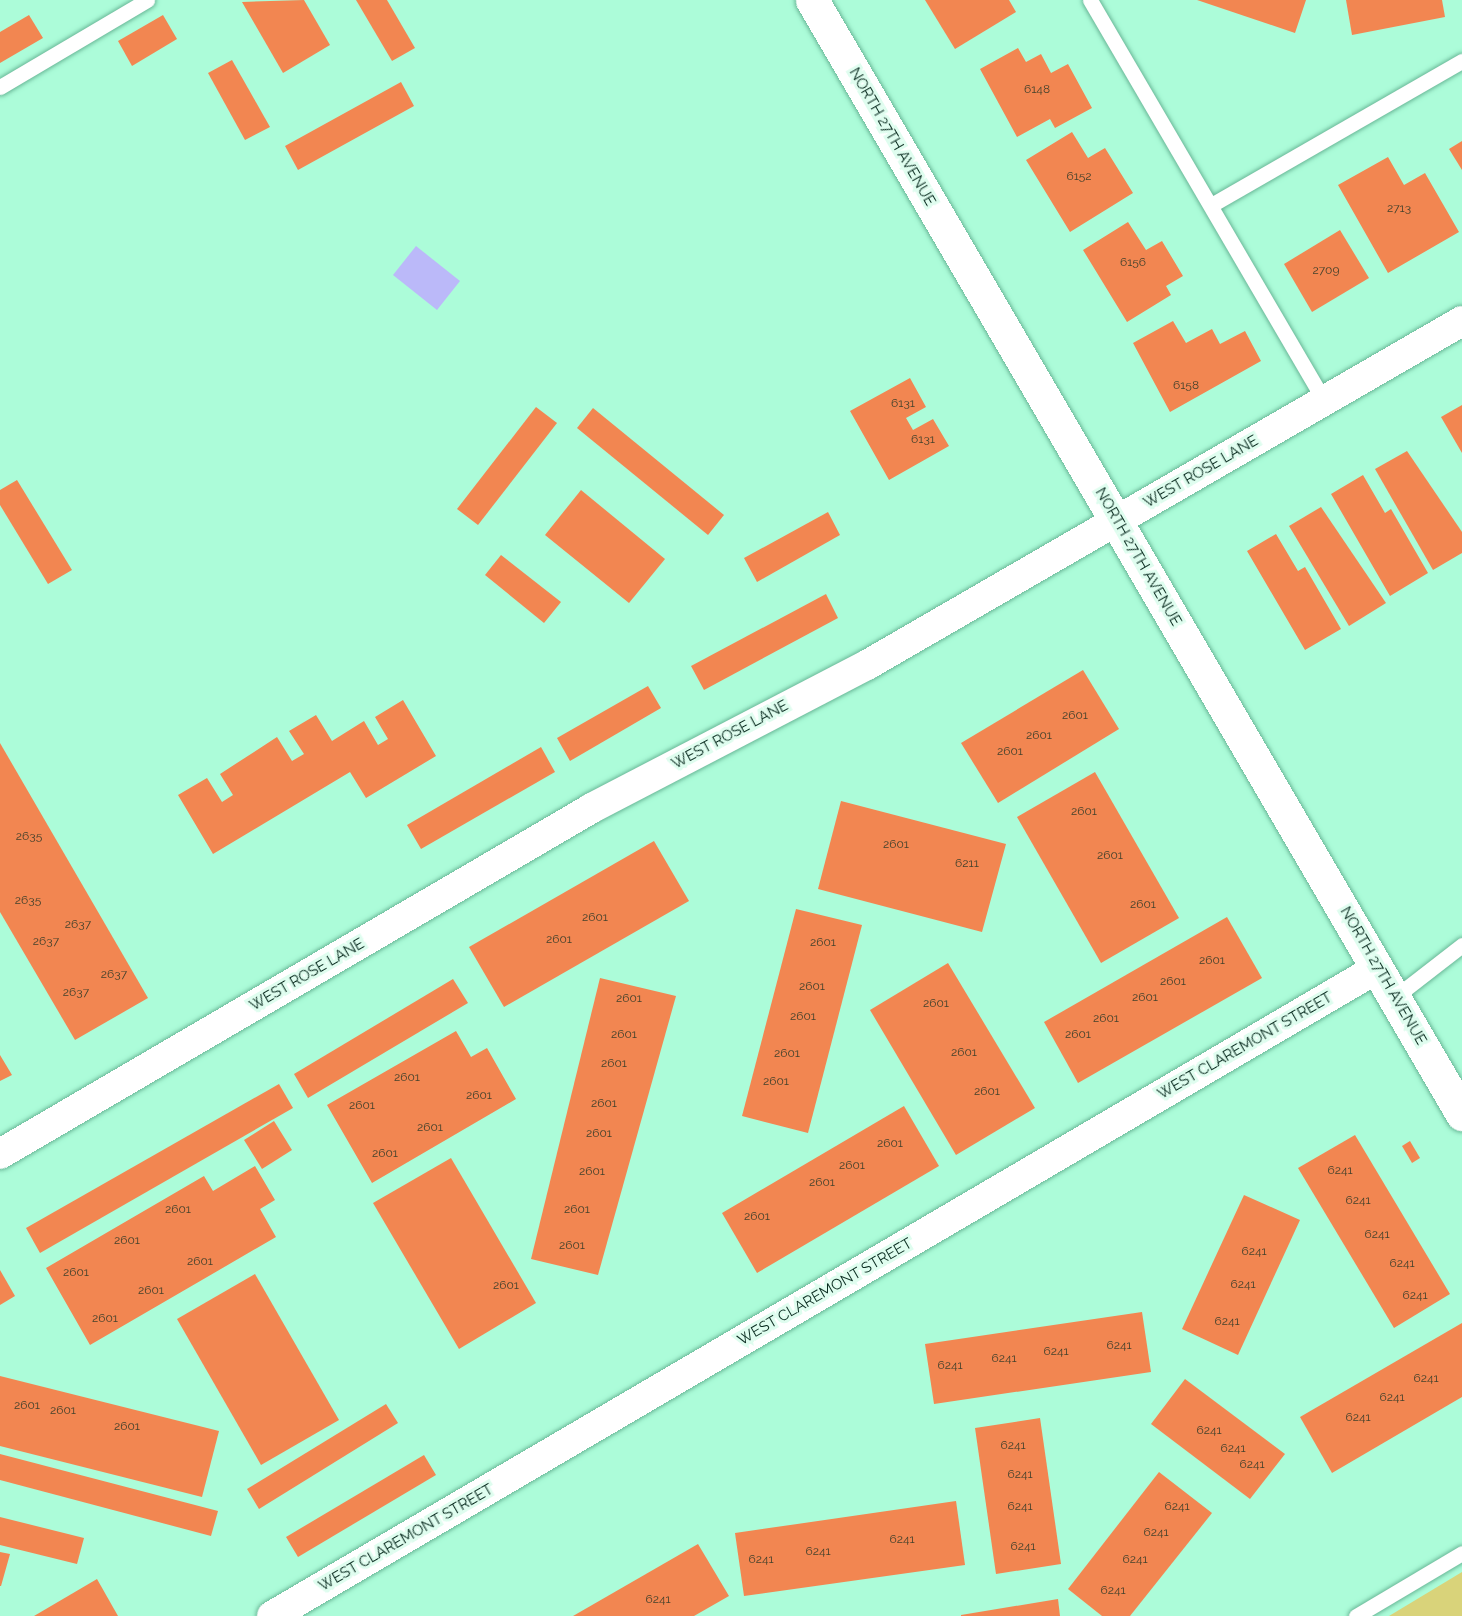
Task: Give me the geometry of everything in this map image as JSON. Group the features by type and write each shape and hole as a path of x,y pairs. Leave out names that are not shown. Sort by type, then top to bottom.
{"main road":[{"name":"NORTH 27TH AVENUE","path":"812,0 1462,1114"}],"street":[{"name":"WEST ROSE LANE","path":"0,1154 592,808 867,665 1462,321"},
{"name":"WEST CLAREMONT STREET","path":"272,1616 1378,968"}],"lane":[{"path":"0,87 147,0"},
{"path":"1090,0 1213,204 1324,400"},
{"path":"1213,204 1462,61"},
{"path":"1395,997 1462,945"},
{"path":"1356,1616 1462,1553"}],"shaded area":[{"path":"1462,1572 1462,1616 1389,1616"}],"water":[{"path":"416,246 460,281 437,310 393,275"}],"building":[{"path":"304,0 330,45 283,73 242,2"},
{"path":"356,0 387,0 415,48 392,61"},
{"path":"925,0 1009,0 1016,12 955,49"},
{"path":"1197,0 1306,0 1295,33"},
{"path":"1346,0 1442,0 1445,17 1352,35"},
{"path":"29,15 43,38 0,63 0,32"},
{"path":"163,15 177,39 132,66 118,41"},
{"path":"1018,48 1026,62 1041,54 1051,73 1068,64 1092,108 1055,128 1050,119 1017,137 980,69"},
{"path":"232,60 270,127 245,140 208,73"},
{"path":"401,82 414,106 298,170 285,146"},
{"path":"1072,132 1088,158 1105,148 1133,193 1070,232 1026,160"},
{"path":"1462,141 1462,170 1449,149"},
{"path":"1388,157 1404,185 1425,173 1459,232 1388,273 1338,185"},
{"path":"1128,222 1146,250 1162,241 1183,276 1166,286 1171,295 1127,322 1083,250"},
{"path":"1340,230 1369,278 1312,312 1284,264"},
{"path":"1173,321 1186,343 1212,329 1220,344 1245,331 1261,361 1170,412 1133,343"},
{"path":"910,378 926,407 906,418 913,430 933,419 949,446 889,480 850,411"},
{"path":"1462,405 1462,453 1441,417"},
{"path":"536,407 557,423 478,525 457,509"},
{"path":"593,408 724,515 708,535 577,428"},
{"path":"1407,451 1462,532 1462,553 1433,570 1375,469"},
{"path":"1363,475 1385,513 1391,509 1428,573 1390,596 1331,494"},
{"path":"17,480 72,570 48,584 0,505 0,490"},
{"path":"581,490 665,559 629,603 545,535"},
{"path":"1321,507 1386,603 1349,626 1289,526"},
{"path":"828,512 840,535 757,582 744,558"},
{"path":"1276,534 1298,571 1305,567 1341,629 1305,650 1247,551"},
{"path":"501,555 561,602 544,623 485,575"},
{"path":"826,594 838,618 704,690 691,666"},
{"path":"1083,670 1119,729 998,803 961,743"},
{"path":"648,686 661,708 570,761 557,738"},
{"path":"403,700 436,756 366,798 350,772 213,854 178,795 207,778 222,802 233,795 220,774 277,737 292,761 304,754 289,731 316,715 332,741 364,721 378,745 388,739 375,717"},
{"path":"0,743 148,998 75,1040 0,912"},
{"path":"541,747 555,772 421,849 407,825"},
{"path":"1095,772 1179,918 1101,963 1017,817"},
{"path":"841,801 1006,844 982,932 818,889"},
{"path":"654,841 689,901 504,1007 469,947"},
{"path":"796,909 862,925 808,1133 742,1116"},
{"path":"1227,917 1262,978 1078,1083 1044,1022"},
{"path":"948,963 1035,1108 956,1155 870,1010"},
{"path":"600,978 676,996 598,1275 531,1259"},
{"path":"453,979 468,1003 308,1098 294,1074"},
{"path":"456,1031 471,1057 487,1048 516,1099 372,1183 327,1105"},
{"path":"0,1055 12,1075 0,1081"},
{"path":"279,1084 293,1108 40,1253 26,1228"},
{"path":"904,1106 939,1166 757,1273 722,1213"},
{"path":"274,1121 292,1150 262,1169 244,1140"},
{"path":"1355,1135 1450,1294 1394,1328 1298,1168"},
{"path":"1410,1141 1420,1158 1412,1163 1402,1146"},
{"path":"451,1158 536,1303 459,1349 373,1203"},
{"path":"255,1166 275,1200 260,1209 276,1237 90,1345 46,1268 204,1176 213,1191"},
{"path":"1244,1195 1300,1220 1238,1355 1182,1329"},
{"path":"0,1270 15,1296 0,1305"},
{"path":"255,1274 339,1420 261,1465 177,1319"},
{"path":"1142,1312 1151,1372 934,1404 925,1344"},
{"path":"1462,1323 1462,1397 1332,1473 1300,1417"},
{"path":"0,1376 219,1431 202,1497 0,1446"},
{"path":"1185,1379 1285,1454 1250,1499 1151,1424"},
{"path":"386,1404 398,1423 259,1509 247,1489"},
{"path":"1040,1418 1061,1564 996,1574 975,1428"},
{"path":"0,1454 218,1511 211,1536 0,1480"},
{"path":"424,1455 436,1475 298,1557 286,1537"},
{"path":"1159,1472 1212,1513 1130,1616 1102,1616 1068,1589"},
{"path":"956,1501 965,1565 744,1596 735,1533"},
{"path":"0,1517 84,1538 77,1564 0,1545"},
{"path":"698,1544 729,1596 694,1616 573,1616"},
{"path":"0,1552 10,1554 1,1586 0,1586"},
{"path":"97,1579 118,1616 34,1616"},
{"path":"1058,1599 1060,1616 961,1616 961,1615"}]}
